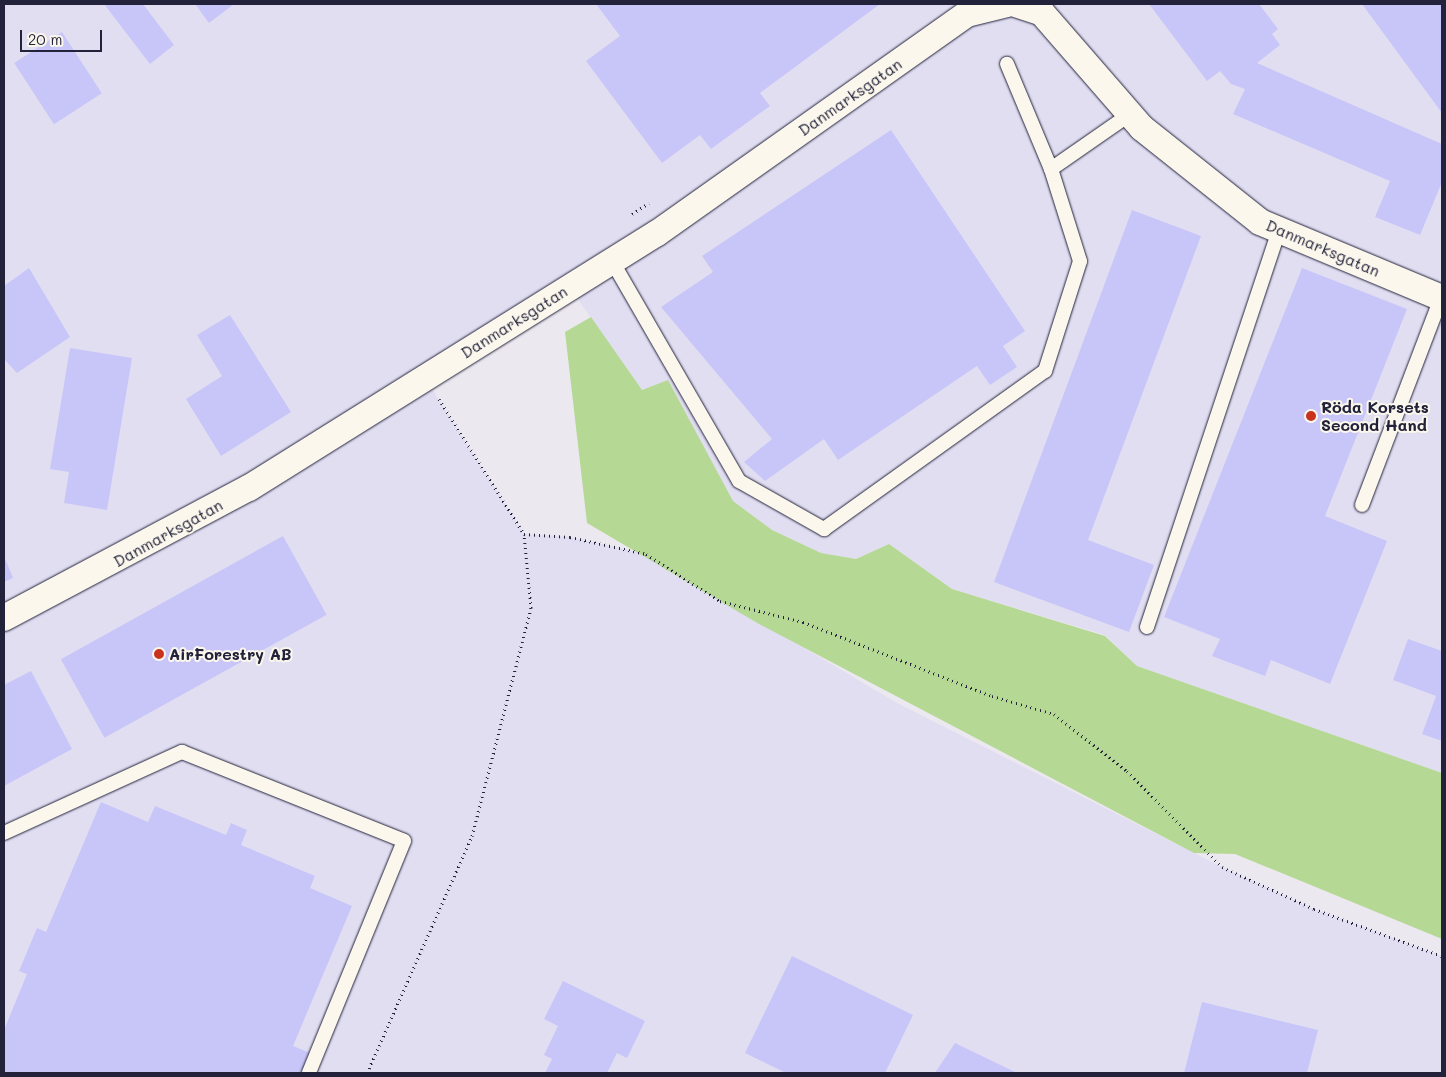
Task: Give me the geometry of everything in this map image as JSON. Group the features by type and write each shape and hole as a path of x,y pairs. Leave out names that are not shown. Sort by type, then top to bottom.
{"street":[{"name":"Danmarksgatan","path":"4,618 249,488 612,261 967,14 1007,4"},
{"name":"Danmarksgatan","path":"1015,4 1042,13 1130,114 1260,222 1442,298"}],"lane":[{"path":"612,261 739,481 824,530 1045,372 1080,261 1051,169 1007,64"},
{"path":"1051,169 1130,114"},
{"path":"1147,627 1279,230"},
{"path":"1362,505 1442,298"},
{"path":"4,833 182,752 404,841 309,1073"}],"path":[{"path":"367,1073 472,836 531,608 524,534 425,378"},
{"path":"524,534 570,537 646,554 720,601 803,622 992,696 1054,714 1127,770 1222,866 1314,908 1442,956"}],"shaded area":[{"path":"4,4 1442,4 1442,773 1137,666 1105,635 952,589 889,544 856,559 821,553 772,530 733,501 668,381 642,390 570,288 425,378 524,534 570,537 646,554 897,703 1222,867 1314,909 1442,956 1442,1073 4,1073"}],"green space":[{"path":"591,317 642,390 668,380 733,501 772,530 821,553 856,559 889,544 952,589 1105,636 1137,666 1442,773 1442,939 1235,854 1194,853 759,624 587,523 565,332"}],"building":[{"path":"104,4 143,4 174,45 150,64"},
{"path":"195,4 234,4 209,23"},
{"path":"596,4 880,4 760,93 770,106 711,149 700,135 662,163 586,61 620,36"},
{"path":"1149,4 1259,4 1278,29 1272,34 1280,45 1257,63 1442,144 1442,182 1420,235 1375,217 1390,181 1233,114 1245,89 1231,84 1220,71 1207,81"},
{"path":"1362,4 1442,4 1442,113"},
{"path":"62,32 102,93 54,124 14,63"},
{"path":"891,130 1025,331 1003,346 1017,367 990,385 977,366 838,460 824,439 765,481 744,462 772,439 661,307 713,272 702,256"},
{"path":"1132,210 1201,236 1088,540 1154,565 1129,632 994,582"},
{"path":"29,268 70,337 17,373 4,359 4,286"},
{"path":"1302,268 1407,309 1325,516 1387,541 1330,684 1271,660 1265,676 1212,656 1220,639 1164,617"},
{"path":"230,315 291,412 221,456 186,399 222,376 197,335"},
{"path":"70,348 132,358 107,510 64,503 69,472 50,469"},
{"path":"283,536 327,615 104,738 61,659"},
{"path":"4,556 13,578 4,582"},
{"path":"1408,639 1442,651 1442,741 1422,734 1436,696 1393,680"},
{"path":"31,671 72,749 4,786 4,685"},
{"path":"101,802 148,822 155,806 226,835 231,823 247,830 241,845 315,876 310,888 352,906 293,1046 310,1053 301,1073 4,1073 4,1030 27,974 19,971 37,928 46,932"},
{"path":"792,956 913,1015 885,1073 786,1073 745,1053"},
{"path":"563,981 645,1021 627,1058 617,1053 607,1073 545,1073 552,1059 544,1055 558,1026 544,1019"},
{"path":"1202,1002 1318,1030 1307,1073 1184,1073"},
{"path":"955,1043 1017,1073 935,1073"}],"place":[{"name":"Röda Korsets Second Hand","path":"1311,416"},
{"name":"AirForestry AB","path":"159,654"}]}
